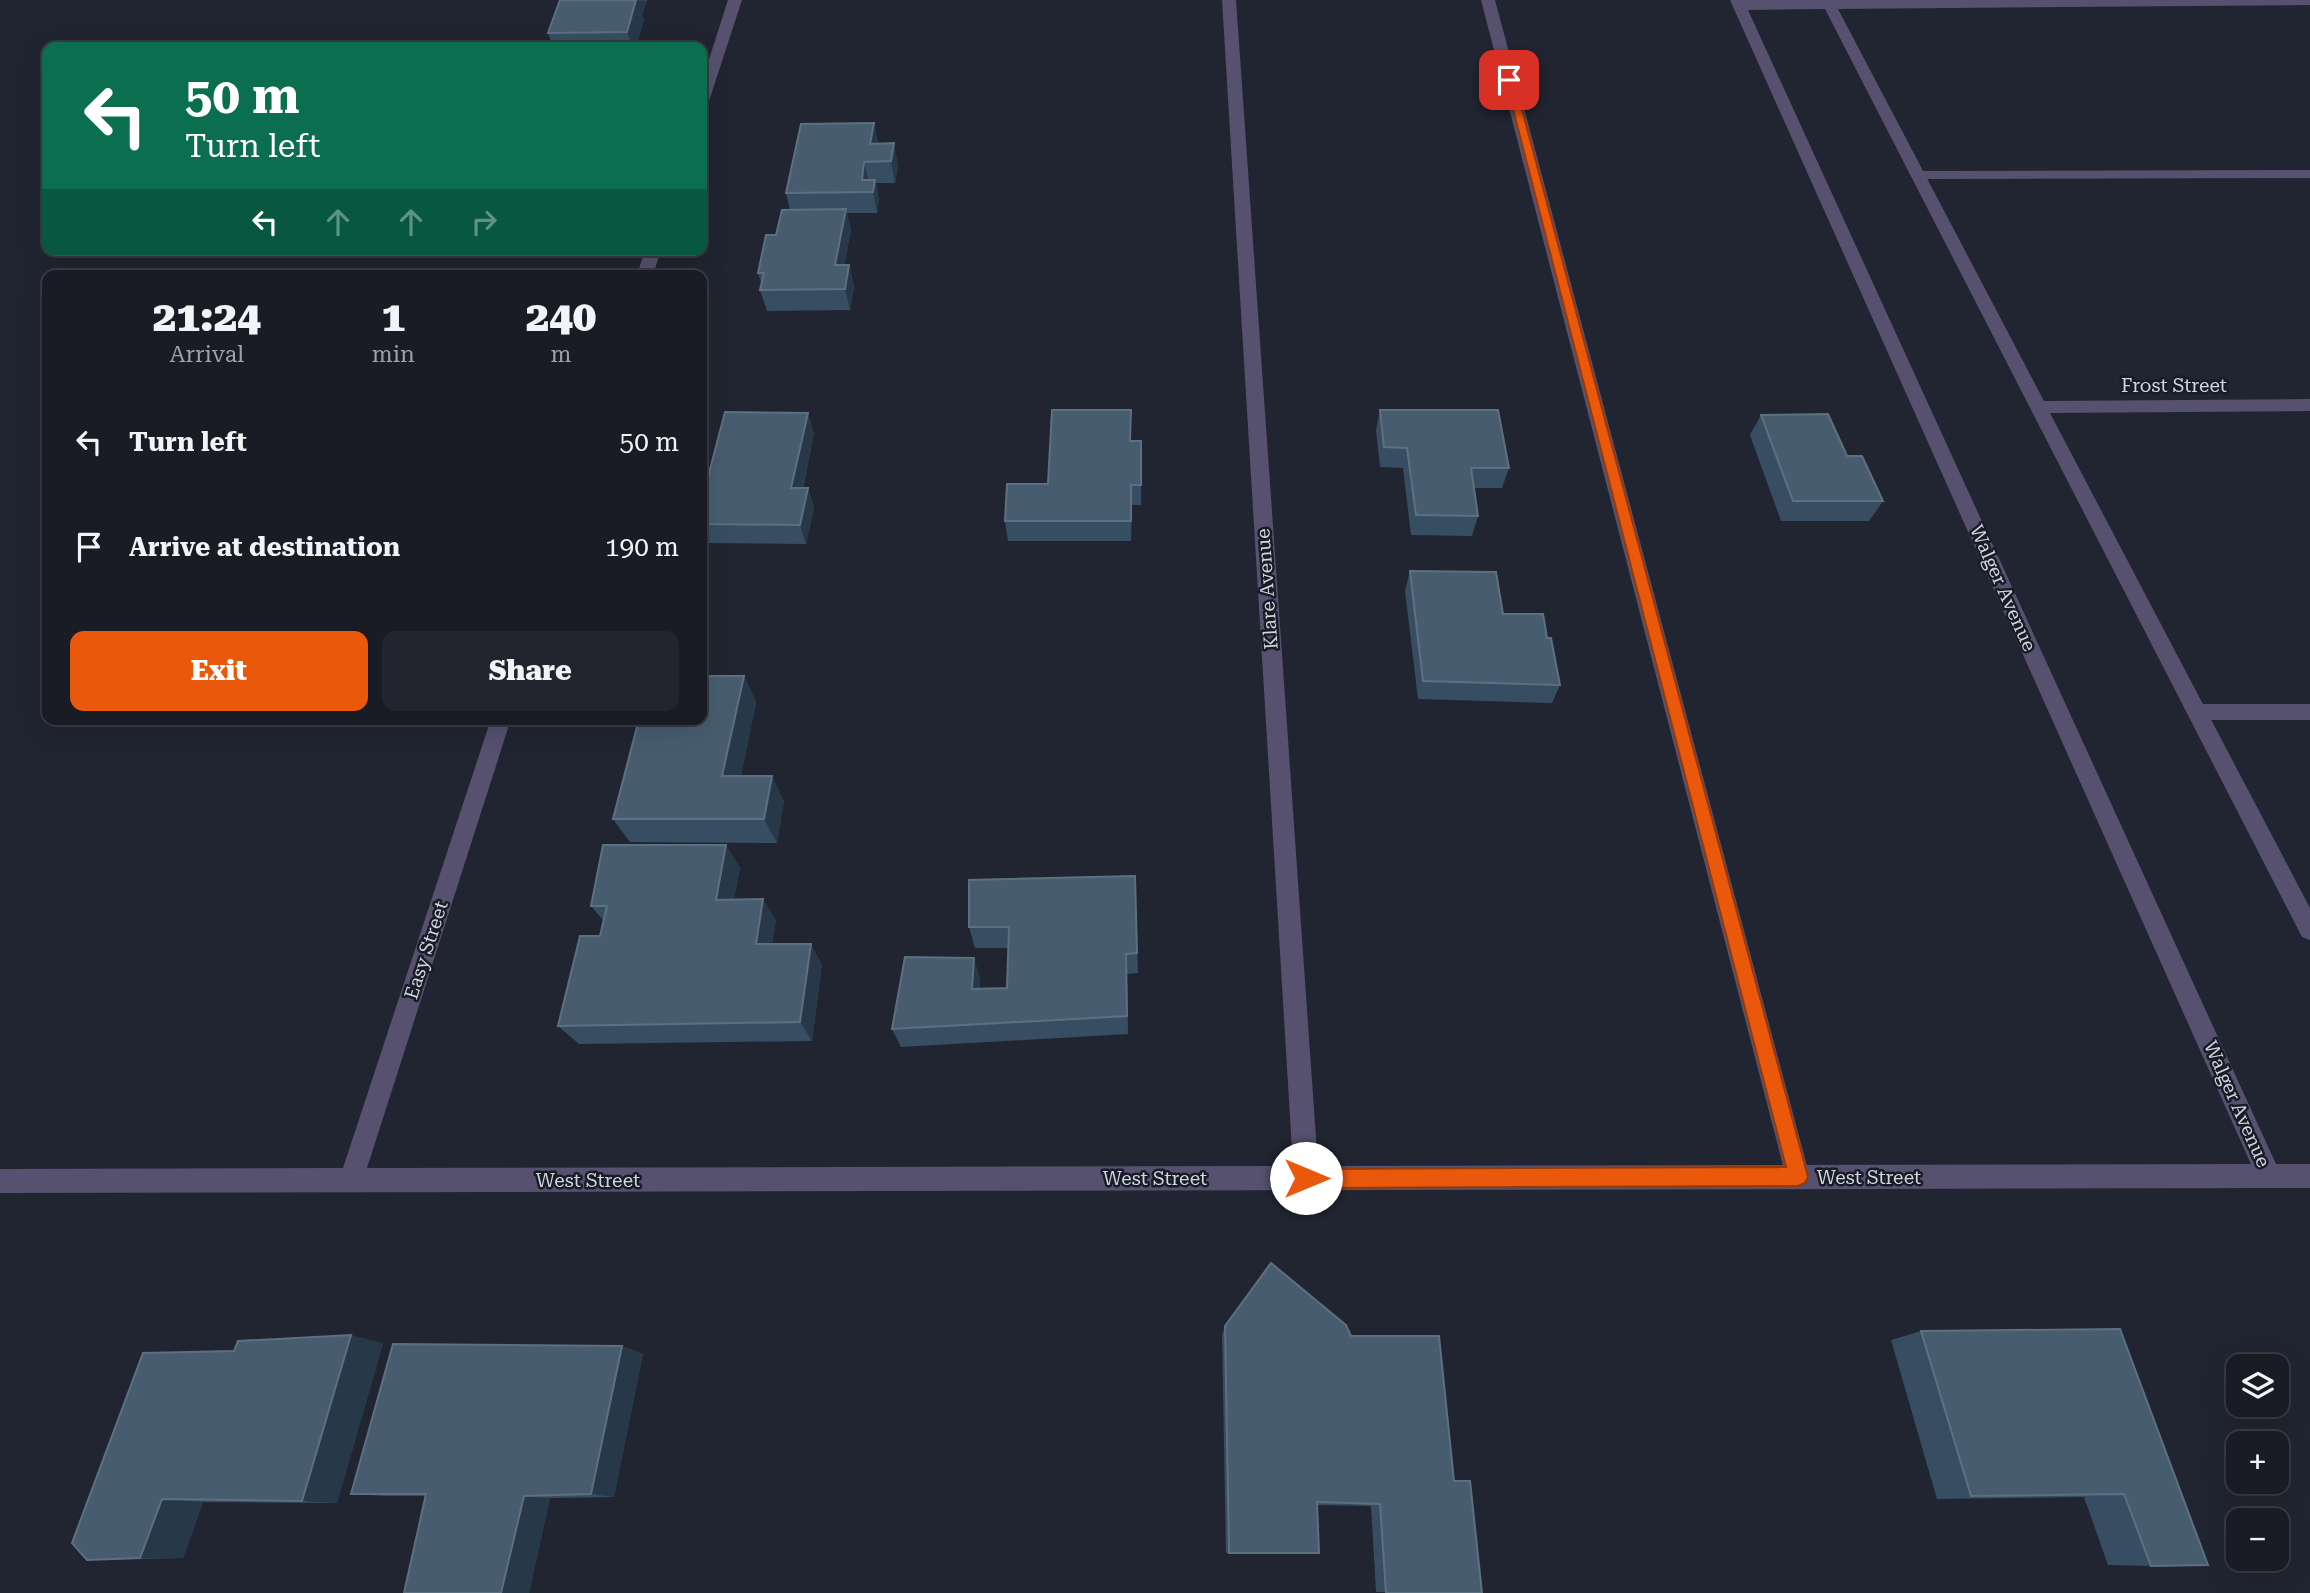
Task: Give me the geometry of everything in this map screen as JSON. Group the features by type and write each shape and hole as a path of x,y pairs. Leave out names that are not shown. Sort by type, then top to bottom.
{"street":[{"path":"707,86 735,0"},
{"name":"Klare Avenue","path":"1229,0 1306,1178"},
{"path":"1488,0 1798,1177"},
{"path":"1738,3 2310,1"},
{"path":"1828,2 2310,930"},
{"name":"Walger Avenue","path":"1738,3 2269,1176"},
{"path":"1918,174 2310,174"},
{"name":"Frost Street","path":"2038,407 2310,405"},
{"path":"2197,712 2310,712"},
{"name":"Easy Street","path":"351,1180 499,725"},
{"name":"West Street","path":"0,1181 2310,1176"}],"building":[{"path":"560,0 636,0 627,32 548,33"},
{"path":"874,123 870,144 894,143 891,161 864,162 862,180 875,180 873,192 786,193 801,124"},
{"path":"846,209 835,265 849,265 845,289 760,290 764,273 758,273 766,235 776,235 782,210"},
{"path":"1052,410 1131,410 1130,441 1141,441 1141,485 1131,485 1131,521 1005,521 1007,484 1048,484"},
{"path":"1380,410 1498,410 1509,468 1471,468 1478,516 1416,515 1407,448 1384,447"},
{"path":"725,412 808,413 791,488 808,488 800,525 707,524 707,481"},
{"path":"1828,414 1847,456 1862,456 1883,501 1793,501 1761,415"},
{"path":"1410,571 1496,572 1503,614 1543,614 1547,638 1551,638 1560,685 1423,681"},
{"path":"707,676 744,676 722,776 772,776 764,819 613,819 637,725 707,725"},
{"path":"603,845 726,845 716,900 763,899 756,944 811,944 800,1022 558,1026 580,936 600,936 607,906 591,906"},
{"path":"1135,876 1137,953 1126,954 1127,1016 892,1029 905,957 974,958 972,989 1007,988 1009,927 969,927 969,880"},
{"path":"1271,1263 1346,1325 1351,1336 1439,1336 1454,1481 1470,1481 1482,1593 1386,1593 1380,1504 1317,1502 1319,1553 1229,1553 1225,1326"},
{"path":"2120,1329 2208,1565 2151,1566 2124,1494 1971,1496 1921,1331"},
{"path":"351,1335 302,1501 162,1499 140,1558 87,1560 72,1543 143,1353 234,1351 238,1341"},
{"path":"393,1344 622,1346 591,1494 524,1496 501,1593 404,1593 426,1494 351,1494"}],"route":[{"path":"1306,1178 1798,1177 1509,80"}]}
